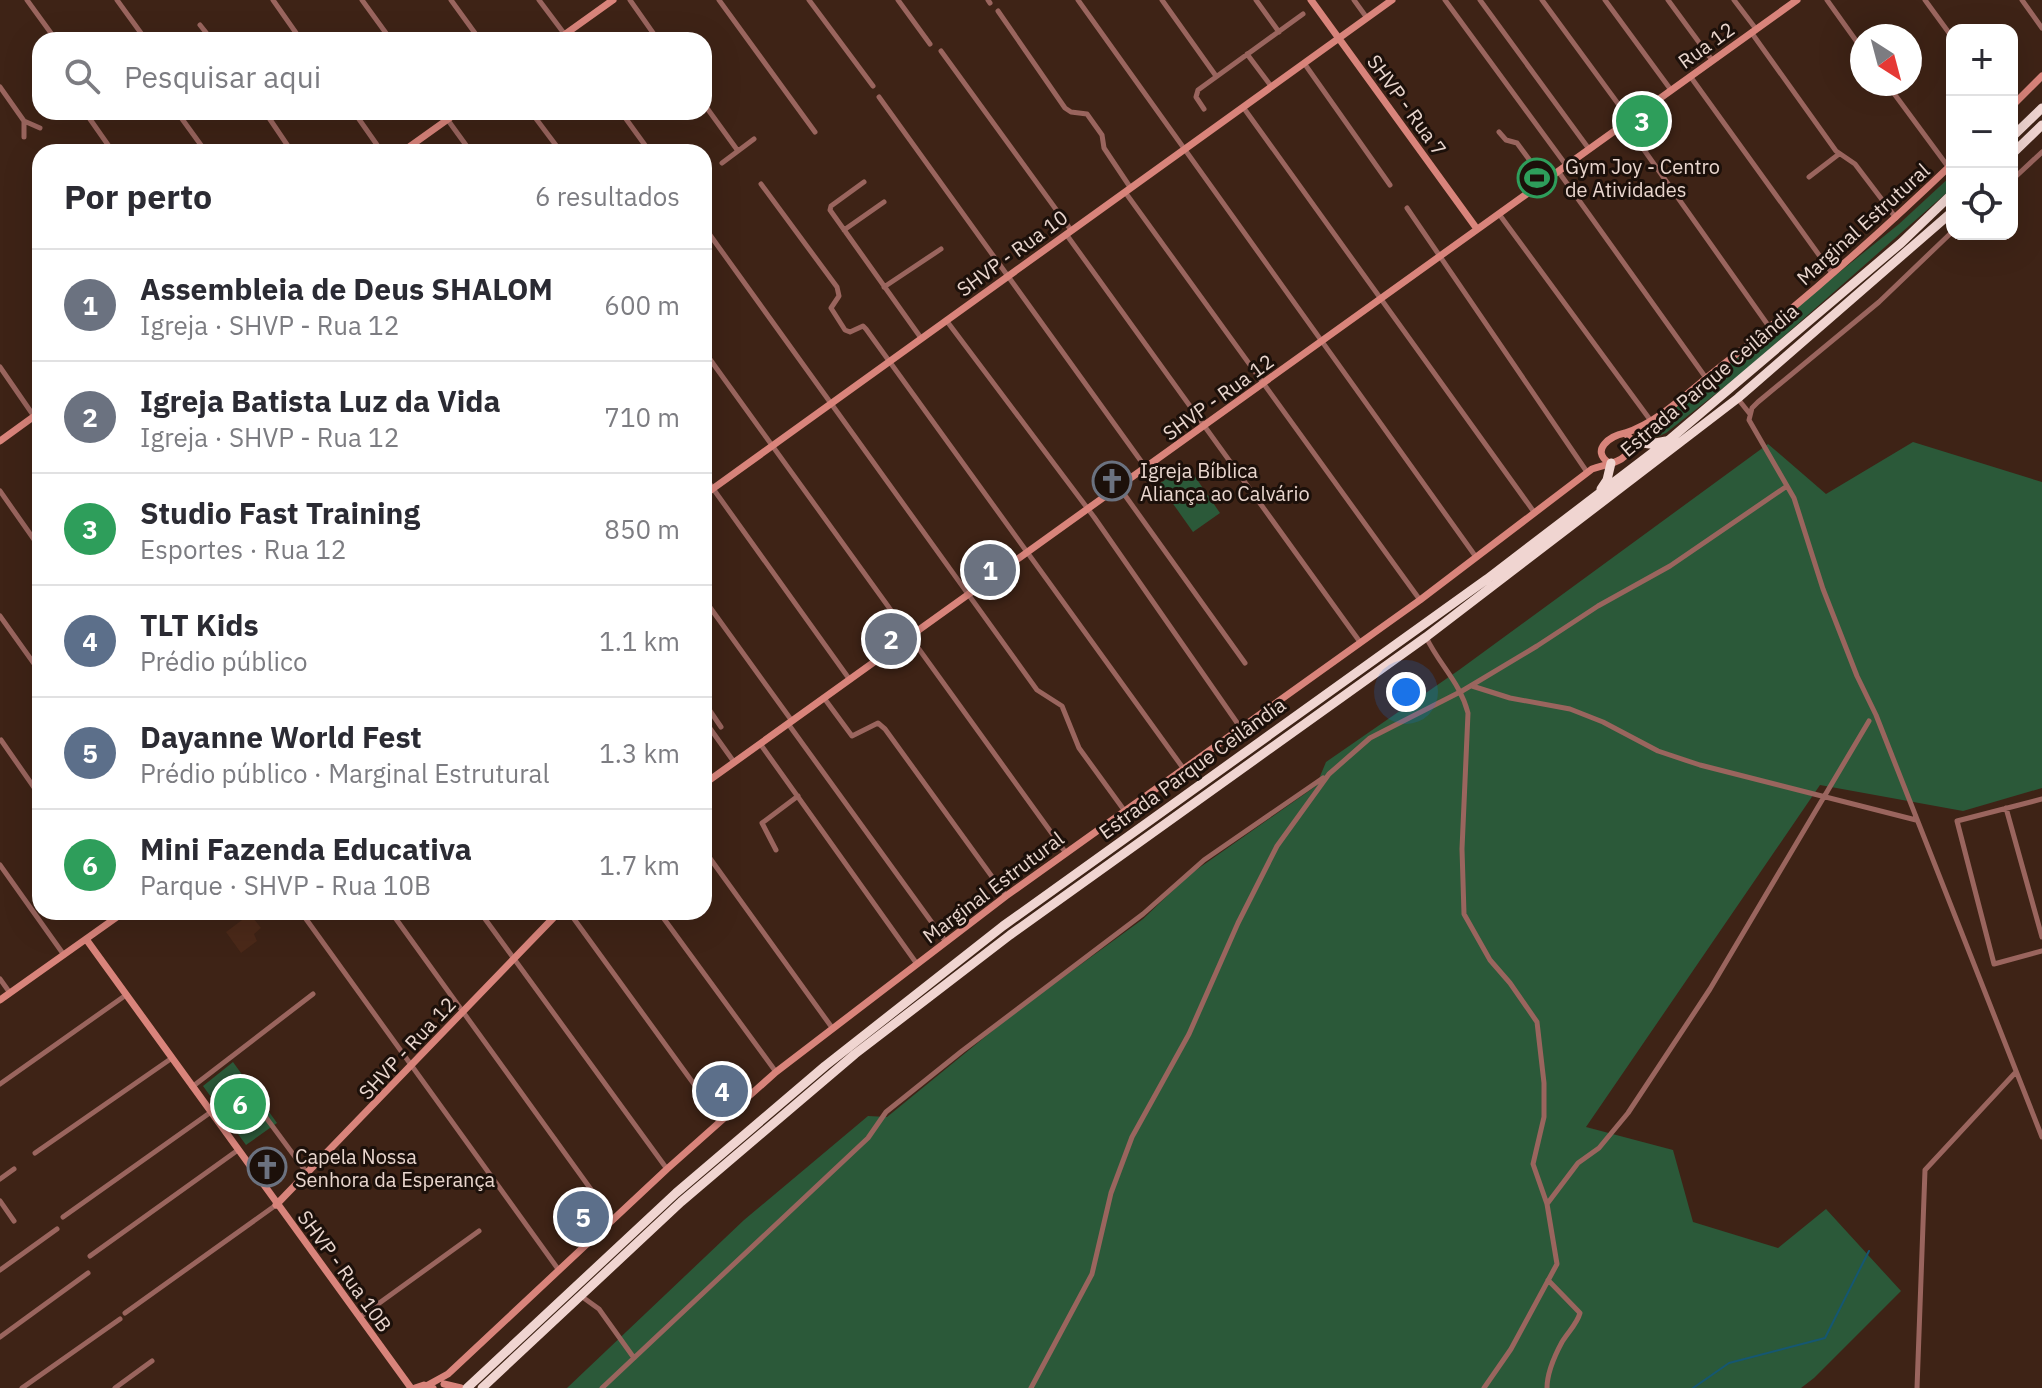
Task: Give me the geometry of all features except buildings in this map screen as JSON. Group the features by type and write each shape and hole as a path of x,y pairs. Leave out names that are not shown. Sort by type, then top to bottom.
{"highway":[{"path":"2018,131 2042,108"},
{"path":"2018,148 2042,125"},
{"name":"Estrada Parque Ceilândia","path":"467,1388 676,1193 891,1013 1003,926 1475,588 1595,496 1901,243 1946,200"},
{"name":"Estrada Parque Ceilândia","path":"482,1388 681,1202 867,1045 1010,935 1426,637 1738,398 1946,217"},
{"path":"1634,442 1664,441"},
{"path":"1595,496 1603,487 1610,463"},
{"path":"460,1388 485,1364 496,1358"}],"street":[{"path":"27,0 50,32"},
{"path":"117,0 140,32"},
{"path":"273,0 295,32"},
{"path":"362,0 385,32"},
{"path":"451,0 474,32"},
{"path":"539,0 563,32"},
{"path":"573,32 613,0"},
{"path":"630,0 652,32"},
{"path":"719,0 815,132"},
{"path":"809,0 873,86"},
{"path":"898,0 930,44"},
{"path":"1078,0 1476,557"},
{"path":"1162,0 1216,76"},
{"path":"1256,0 1279,32"},
{"name":"SHVP - Rua 7","path":"1311,0 1477,229"},
{"path":"1354,0 1367,18"},
{"name":"SHVP - Rua 10","path":"713,488 1392,0"},
{"path":"1445,0 1566,165"},
{"path":"1480,0 1589,149"},
{"path":"1542,0 1770,328"},
{"path":"1605,0 1671,90"},
{"path":"1668,0 1712,60"},
{"path":"1734,0 1839,154 1855,164 1896,218"},
{"path":"1827,0 1850,32"},
{"path":"1925,0 1946,29"},
{"path":"2022,0 2042,28"},
{"name":"Rua 12","path":"1477,229 1795,1"},
{"path":"998,11 1065,108 1087,114 1102,135 1104,148 1128,189 1420,600"},
{"path":"1204,109 1196,93 1303,14"},
{"path":"200,25 206,32"},
{"path":"941,51 1360,642"},
{"path":"1247,54 1271,86"},
{"path":"1304,62 1390,185"},
{"path":"1690,76 1833,275"},
{"path":"2018,100 2042,76"},
{"path":"0,87 24,121 40,128"},
{"path":"1896,96 1946,161"},
{"path":"879,97 1146,468"},
{"path":"1243,107 1534,512"},
{"path":"712,115 738,151"},
{"path":"91,120 107,144"},
{"path":"183,120 200,144"},
{"path":"270,120 287,144"},
{"path":"360,120 376,144"},
{"path":"413,144 447,120 465,144"},
{"path":"537,120 555,144"},
{"path":"627,120 644,144"},
{"path":"24,121 24,137"},
{"path":"1499,132 1506,140 1517,143 1545,181"},
{"path":"722,163 754,139"},
{"path":"2018,174 2042,152"},
{"path":"1809,177 1839,154"},
{"name":"Marginal Estrutural","path":"1634,442 1646,425 1833,275 1948,168"},
{"path":"1558,171 1706,378"},
{"path":"864,182 831,207 831,212 921,338"},
{"path":"761,184 837,287 839,296 831,308 845,330 850,332 864,327 1183,768"},
{"path":"844,230 884,202"},
{"path":"1407,208 1591,470 1601,476 1603,487"},
{"path":"1499,214 1646,425 1646,439 1664,441"},
{"name":"SHVP - Rua 12","path":"712,779 1477,229"},
{"path":"712,238 1037,690 1062,706 1076,744 1124,810"},
{"path":"1946,238 1879,302 1768,393 1750,414 1749,420 1797,506 1814,563 1857,676 2042,1137"},
{"path":"884,287 941,249"},
{"path":"946,320 1088,510 1240,727"},
{"path":"712,362 1066,853"},
{"path":"0,367 32,408"},
{"path":"1738,398 1750,414"},
{"path":"0,441 32,418"},
{"name":"Marginal Estrutural","path":"1625,433 1646,425"},
{"path":"1625,433 1634,442 1628,454 1610,463 1604,461 1601,454 1606,441 1615,435 1625,433"},
{"name":"Marginal Estrutural","path":"1591,470 1601,454"},
{"name":"Marginal Estrutural","path":"413,1388 431,1386 448,1374 558,1269 776,1072 1006,896 1420,600 1591,470 1610,463"},
{"path":"602,1388 868,1138 886,1112 1143,914 1204,860 1329,774 1370,738 1471,686 1598,606 1670,566 1787,486"},
{"path":"1119,487 1245,663"},
{"path":"713,488 850,680"},
{"path":"0,491 32,537"},
{"path":"712,610 946,942"},
{"path":"0,616 32,661"},
{"path":"1426,637 1462,691 1468,713 1462,849 1464,914 1490,960 1537,1022 1542,1059 1544,1117 1533,1164 1547,1204 1557,1264 1511,1349 1484,1388"},
{"path":"1471,686 1510,698 1570,709 1603,722 1658,751 1917,821"},
{"path":"824,698 852,736 878,723 885,729 1006,896"},
{"path":"712,714 721,727"},
{"path":"1547,1204 1578,1163 1599,1148 1628,1113 1710,989 1869,721"},
{"path":"712,731 735,763"},
{"path":"1,740 32,785"},
{"path":"761,745 917,964"},
{"path":"1031,1388 1092,1274 1111,1193 1132,1137 1189,1034 1238,923 1277,846 1329,774"},
{"path":"776,850 762,823 798,796"},
{"path":"2042,799 1957,821 1994,964 2042,951"},
{"path":"2006,808 2042,937"},
{"path":"712,861 833,1029"},
{"path":"0,865 32,910"},
{"path":"39,920 64,955"},
{"path":"0,1000 112,920"},
{"path":"307,920 558,1269"},
{"path":"397,920 613,1220"},
{"path":"486,920 667,1169"},
{"name":"SHVP - Rua 12","path":"276,1205 551,920"},
{"path":"575,920 720,1120"},
{"path":"665,920 776,1072"},
{"name":"SHVP - Rua 10B","path":"86,939 276,1205 413,1388"},
{"path":"0,979 10,993"},
{"path":"192,1087 313,994"},
{"path":"0,1084 126,995"},
{"path":"35,1153 172,1058"},
{"path":"1917,1388 1925,1170 2015,1073"},
{"path":"253,1100 308,1174"},
{"path":"63,1217 211,1112"},
{"path":"90,1256 238,1150"},
{"path":"0,1179 14,1169"},
{"path":"0,1201 14,1221"},
{"path":"125,1313 276,1205"},
{"path":"0,1270 57,1229"},
{"path":"359,1317 479,1231"},
{"path":"0,1337 88,1273"},
{"path":"1547,1388 1561,1344 1580,1313 1548,1280"},
{"path":"580,1295 599,1309 634,1358"},
{"path":"22,1388 120,1319"},
{"path":"115,1388 152,1361"},
{"name":"Marginal Estrutural","path":"443,1386 448,1374"},
{"path":"443,1386 460,1388"}],"shaded area":[{"path":"242,920 255,920 261,928 254,934 257,941 241,953 226,932"}],"green space":[{"path":"1946,181 1946,193 1742,373 1666,433 1657,437 1648,435 1648,427 1899,224"},
{"path":"1913,442 2042,482 2042,788 1963,811 1820,785 1586,1127 1673,1150 1693,1222 1778,1248 1826,1209 1901,1291 1801,1388 567,1388 744,1220 868,1116 887,1117 1013,1014 1143,919 1189,875 1316,786 1326,762 1459,670 1768,444 1826,494"},
{"path":"1187,465 1220,513 1193,532 1159,484"},
{"path":"233,1062 277,1123 246,1145 203,1086"}],"waterway":[{"path":"1693,1388 1729,1363 1825,1338 1869,1251"}],"place":[{"name":"Studio Fast Training","path":"1642,121"},
{"name":"Gym Joy - Centro de Atividades","path":"1537,178"},
{"name":"Igreja Bíblica Aliança ao Calvário","path":"1112,481"},
{"name":"Assembleia de Deus SHALOM","path":"990,570"},
{"name":"Igreja Batista Luz da Vida","path":"891,639"},
{"name":"TLT Kids","path":"722,1091"},
{"name":"Mini Fazenda Educativa","path":"240,1104"},
{"name":"Capela Nossa Senhora da Esperança","path":"267,1167"},
{"name":"Dayanne World Fest","path":"583,1217"}]}
